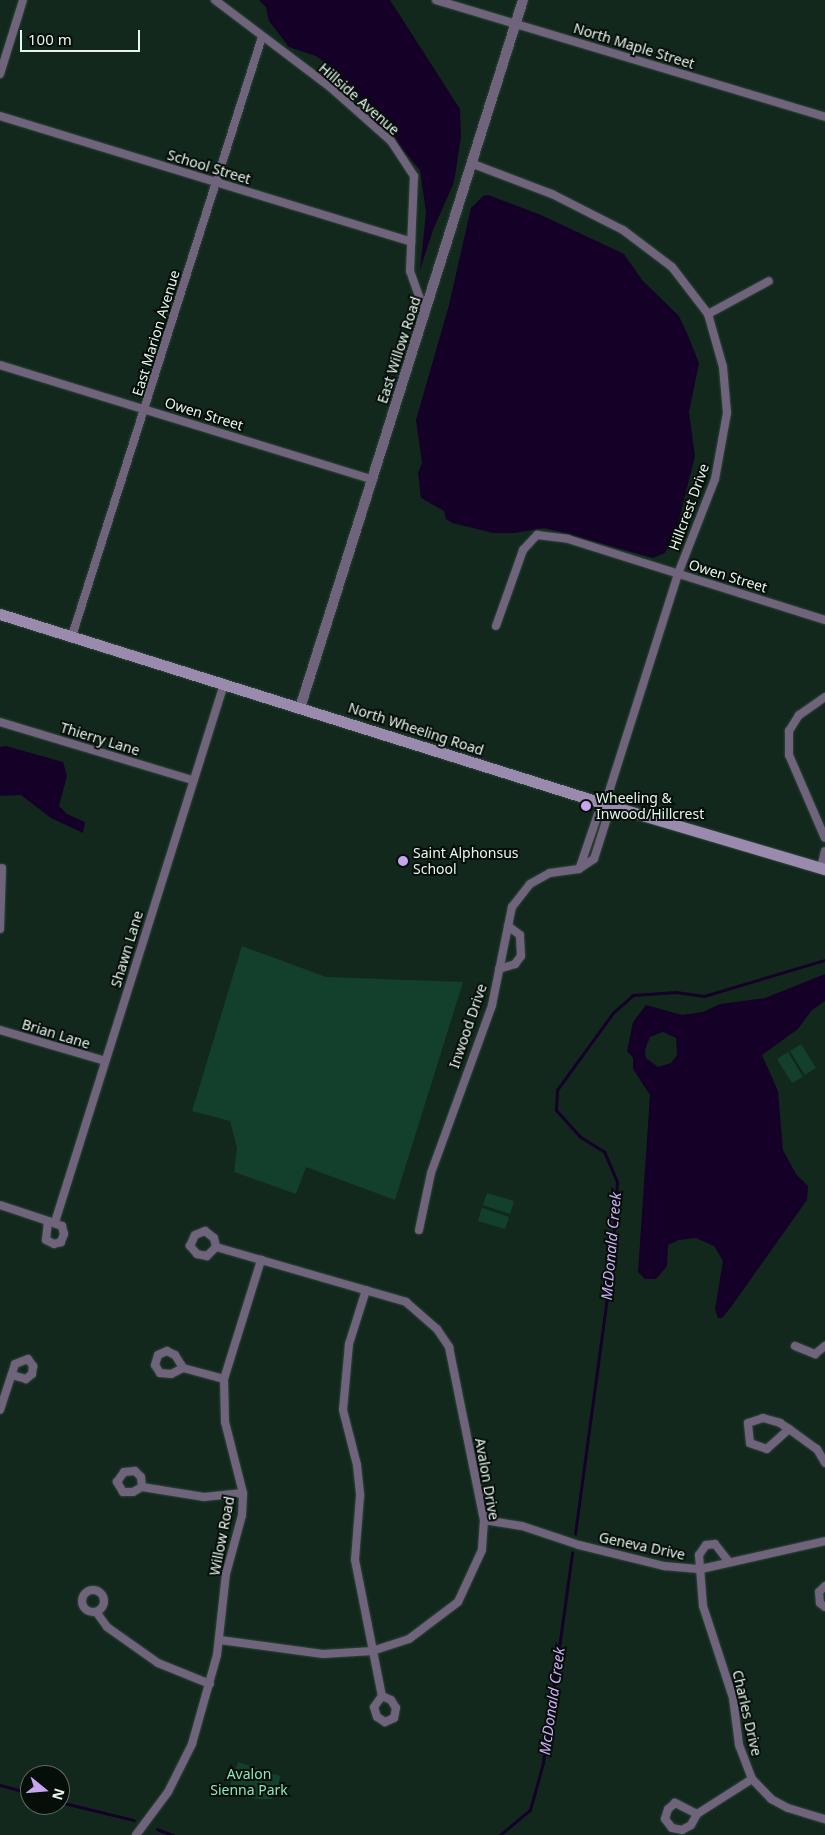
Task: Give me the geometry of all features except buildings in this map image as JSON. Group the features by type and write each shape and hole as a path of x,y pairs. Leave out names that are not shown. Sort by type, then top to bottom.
{"main road":[{"name":"North Wheeling Road","path":"0,614 605,804 823,869"}],"street":[{"path":"0,74 23,0"},
{"name":"Hillside Avenue","path":"215,0 330,87 391,141 414,176 410,271 425,314"},
{"name":"North Maple Street","path":"436,0 825,118"},
{"name":"East Willow Road","path":"300,708 371,479 473,164 522,0"},
{"name":"East Marion Avenue","path":"72,636 262,37"},
{"name":"School Street","path":"0,116 412,242"},
{"name":"Hillcrest Drive","path":"473,164 552,194 623,230 672,267 708,314 723,367 727,413 715,479 678,574 605,804"},
{"path":"708,314 770,281"},
{"name":"Owen Street","path":"0,365 371,479"},
{"name":"Owen Street","path":"496,626 523,550 537,535 568,539 825,620"},
{"name":"Shawn Lane","path":"0,1205 52,1222 224,684"},
{"path":"825,697 799,715 789,731 789,754 825,838"},
{"name":"Thierry Lane","path":"0,722 192,780"},
{"name":"Inwood Drive","path":"419,1230 431,1173 492,1004 512,908 530,884 550,873 580,867 594,859 607,818 605,804"},
{"path":"823,869 825,851"},
{"path":"0,929 2,868"},
{"path":"499,969 516,964 521,956 520,935 508,926"},
{"name":"Brian Lane","path":"0,1030 105,1061"},
{"name":"Avalon Drive","path":"216,1247 406,1302 437,1329 449,1347 484,1520 482,1550 458,1602 409,1639 373,1651 322,1654 220,1640"},
{"name":"Willow Road","path":"136,1835 172,1784 192,1744 210,1684 220,1640 226,1574 242,1515 243,1494 225,1422 224,1379 261,1260"},
{"path":"366,1290 349,1344 343,1410 357,1465 360,1496 355,1560 382,1696"},
{"path":"795,1346 815,1354 825,1346"},
{"path":"183,1368 224,1379"},
{"path":"0,1410 4,1381 12,1375"},
{"path":"790,1429 767,1449 750,1443 748,1423 763,1418 780,1422 790,1429 817,1449 825,1463"},
{"path":"142,1487 204,1498 243,1494"},
{"name":"Geneva Drive","path":"484,1520 522,1526 579,1545 664,1566 701,1570 825,1541"},
{"name":"Charles Drive","path":"729,1562 720,1546 706,1545 699,1556 703,1606 733,1698 739,1745 752,1779 772,1799 788,1808 825,1819"},
{"path":"825,1586 819,1592 820,1603 825,1607"},
{"path":"97,1613 107,1627 158,1663 210,1684"},
{"path":"697,1814 682,1804 675,1804 668,1809 665,1819 672,1828 682,1830 691,1825 697,1814 752,1779"}],"green space":[{"path":"242,946 326,977 463,982 395,1200 306,1167 296,1194 234,1172 237,1148 230,1121 192,1111"},
{"path":"801,1044 816,1068 805,1075 790,1051"},
{"path":"788,1052 803,1077 792,1083 777,1059"},
{"path":"487,1193 514,1201 510,1214 483,1205"},
{"path":"482,1208 509,1217 505,1229 478,1221"},
{"name":"Avalon Sienna Park","path":"238,1762 280,1776 278,1792 271,1799 258,1799 240,1795 229,1788"}],"shaded area":[{"path":"259,0 390,0 460,109 461,137 454,182 433,230 420,270 426,212 420,170 331,67 316,56 289,47 269,21 266,7"},
{"path":"488,195 541,215 624,254 642,280 679,316 699,363 689,412 695,456 677,528 665,553 653,558 545,528 514,533 493,533 452,523 446,519 444,511 421,498 418,473 422,463 416,420 449,305 471,208 483,196"},
{"path":"6,746 63,762 67,776 59,806 67,814 85,822 83,833 51,818 21,795 0,796 0,747"},
{"path":"825,974 825,1001 812,1010 798,1029 762,1055 778,1091 783,1150 796,1174 808,1186 807,1200 731,1307 722,1318 718,1318 715,1309 723,1261 714,1246 696,1238 679,1240 668,1245 667,1266 656,1279 645,1279 638,1272 650,1095 633,1069 633,1058 627,1051 633,1022 646,1005 682,1015 703,1012 720,1004 765,998","holes":["663,1032 676,1038 677,1055 671,1063 658,1067 646,1058 645,1050 650,1037"]}],"waterway":[{"name":"McDonald Creek","path":"575,1534 612,1261 617,1182 604,1152 580,1137 556,1110 557,1090 613,1013 633,995 676,992 704,996 825,960"},
{"name":"McDonald Creek","path":"500,1835 530,1810 543,1763 572,1553"},
{"name":"McDonald Creek","path":"0,1785 20,1790"},
{"name":"McDonald Creek","path":"70,1804 134,1820"},
{"name":"McDonald Creek","path":"157,1829 173,1835"}],"place":[{"name":"Wheeling & Inwood/Hillcrest","path":"586,806"},
{"name":"Saint Alphonsus School","path":"403,861"}]}
